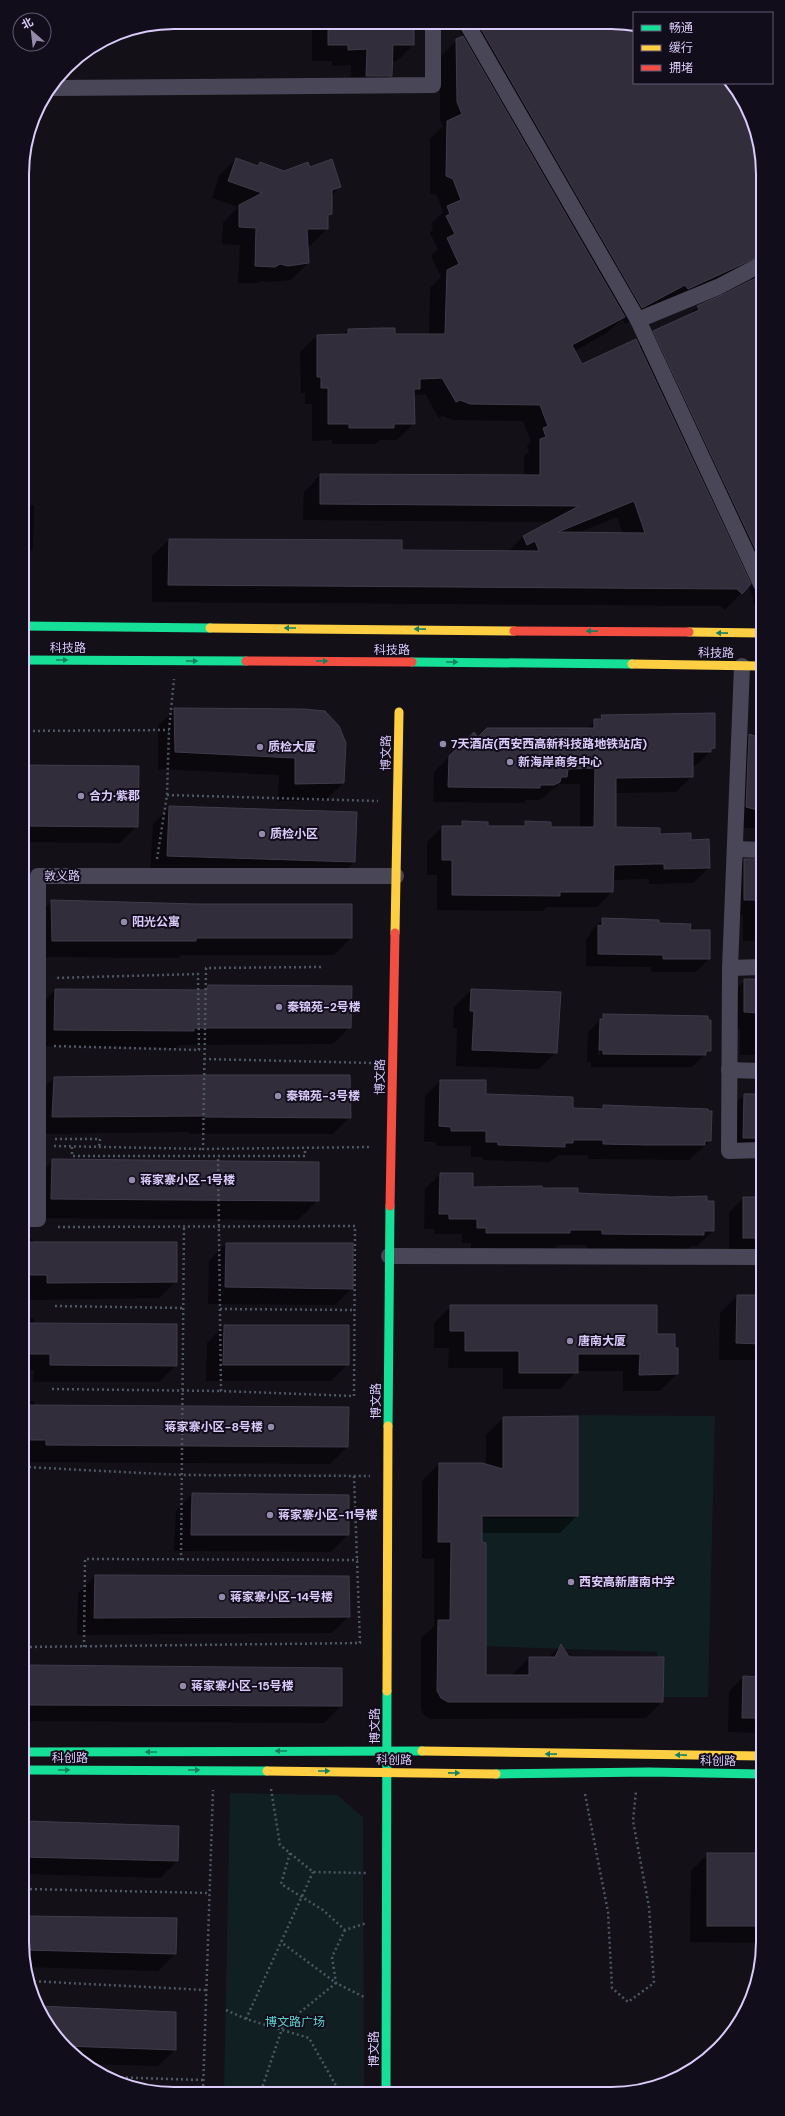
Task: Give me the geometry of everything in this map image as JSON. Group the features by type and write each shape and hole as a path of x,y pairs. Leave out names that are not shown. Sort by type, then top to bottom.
{"street":[{"path":"58,88 433,85 433,29"},
{"path":"470,29 638,320 756,573"},
{"path":"638,320 718,287 756,267"},
{"name":"科技路","path":"29,626 756,633"},
{"name":"科技路","path":"29,660 176,660 756,666"},
{"path":"742,666 736,850 730,968 729,1151 756,1150"},
{"name":"博文路","path":"386,2087 388,1916 387,1751 389,1256 399,712"},
{"path":"736,850 756,850"},
{"name":"敦义路","path":"29,1219 38,1219 43,1143 38,876 396,876"},
{"path":"730,968 756,968"},
{"path":"729,1070 756,1071"},
{"path":"389,1256 756,1257"},
{"name":"科创路","path":"29,1752 387,1751 756,1756"},
{"name":"科创路","path":"29,1770 213,1770 582,1774 649,1772 756,1774"}],"path":[{"path":"157,865 167,795 169,730 176,660"},
{"path":"29,731 169,730"},
{"path":"167,795 397,801"},
{"path":"203,1149 206,968 321,967"},
{"path":"50,1046 199,1050 198,974 51,978"},
{"path":"204,1059 392,1063"},
{"path":"43,1143 100,1139 99,1147"},
{"path":"43,1143 72,1147 203,1149 391,1147"},
{"path":"72,1147 72,1156 305,1156 305,1148"},
{"path":"218,1156 221,1391"},
{"path":"181,1560 184,1226"},
{"path":"52,1389 183,1392 221,1391 354,1396 355,1226 58,1227"},
{"path":"55,1306 183,1308"},
{"path":"220,1309 355,1310"},
{"path":"29,1467 182,1475 388,1477"},
{"path":"29,1647 360,1643 354,1476"},
{"path":"84,1647 85,1559 358,1560"},
{"path":"203,2087 213,1770"},
{"path":"268,1771 280,1845 313,1872 388,1874"},
{"path":"582,1774 608,1912 612,1988 628,2002 654,1983 649,1907 633,1821 636,1789 649,1772"},
{"path":"290,1853 281,1884 324,1910 345,1930"},
{"path":"246,2019 313,1872"},
{"path":"29,1889 210,1894"},
{"path":"336,1983 332,1956 345,1930 388,1916"},
{"path":"281,1942 336,1983 387,2008"},
{"path":"35,1981 206,1990"},
{"path":"263,2087 283,2026 336,1983"},
{"path":"226,2010 246,2019 309,2038 337,2087"},
{"path":"126,2078 204,2080"}],"green space":[{"path":"575,1415 715,1416 708,1697 656,1697 657,1652 482,1646 482,1518 572,1518"},
{"name":"博文路广场","path":"230,1793 337,1795 363,1817 364,2087 224,2087"}],"building":[{"path":"328,29 414,29 414,45 393,45 392,76 366,76 367,49 348,50 348,45 328,45"},
{"path":"481,29 620,29 633,31 633,84 724,84 737,102 745,119 755,155 756,258 688,289 685,285 642,308"},
{"path":"463,36 625,317 572,345 582,364 636,339 751,584 742,594 737,589 168,585 169,539 402,540 402,550 539,551 535,541 527,545 523,536 579,506 320,504 320,474 540,475 540,439 546,437 543,428 548,426 540,405 470,404 460,400 456,402 442,378 420,379 420,389 414,389 415,424 394,424 394,428 349,428 349,424 328,424 328,388 321,388 321,377 317,377 317,335 348,334 348,329 381,328 395,328 395,334 445,334 447,270 459,264 447,238 455,234 446,216 450,214 447,206 461,200 453,179 446,176 447,121 462,114 457,102 456,39","holes":["634,501 645,533 558,532"]},
{"path":"236,158 258,166 260,162 284,171 308,162 310,167 332,159 341,187 332,190 332,214 328,215 328,229 307,229 309,263 288,266 280,264 275,267 255,266 256,228 239,227 239,205 262,193 228,181"},
{"path":"756,278 756,550 653,331 699,310 697,306"},
{"name":"质检大厦","path":"174,708 304,709 325,711 339,726 346,743 344,783 295,784 295,758 175,752"},
{"path":"715,713 715,748 711,749 711,752 693,752 693,777 616,778 616,827 660,828 660,834 691,833 691,840 709,839 710,868 664,869 664,864 614,865 613,892 560,892 560,896 452,895 452,860 442,860 442,826 462,826 462,821 488,822 488,826 525,826 525,821 551,822 551,827 594,827 595,768 568,769 567,777 561,777 560,782 554,785 540,785 540,788 448,787 449,756 474,732 478,737 487,728 594,728 594,719 602,719 601,715"},
{"path":"749,734 756,736 756,810 746,807"},
{"name":"合力·紫郡","path":"29,765 139,766 138,827 29,826"},
{"name":"质检小区","path":"169,806 357,812 355,862 167,856"},
{"path":"744,859 756,859 756,900 744,900"},
{"path":"51,900 197,904 352,904 352,938 196,938 196,941 52,941"},
{"path":"602,918 659,920 659,923 691,924 690,930 710,930 710,959 663,959 663,955 598,954 598,925 602,926"},
{"path":"744,979 756,979 756,1013 744,1012"},
{"path":"208,985 352,986 351,1028 194,1028 194,1031 54,1030 55,989 207,990"},
{"path":"471,989 561,992 557,1053 472,1050 474,1011 470,1011"},
{"path":"603,1014 708,1016 708,1020 711,1020 711,1051 706,1051 706,1055 603,1054 603,1050 599,1050 600,1019 603,1019"},
{"path":"350,1075 351,1118 205,1116 52,1117 54,1077"},
{"path":"440,1080 486,1080 486,1094 573,1097 573,1108 603,1109 603,1105 708,1109 708,1111 712,1111 711,1141 705,1141 705,1145 603,1144 603,1140 573,1140 573,1143 565,1143 565,1147 498,1145 498,1142 486,1142 486,1131 451,1131 451,1127 439,1126"},
{"path":"744,1094 756,1094 756,1138 743,1138"},
{"path":"52,1159 319,1162 319,1201 51,1199"},
{"path":"440,1173 473,1173 473,1187 542,1186 542,1188 578,1188 578,1193 670,1197 707,1196 707,1201 714,1201 714,1231 704,1231 704,1235 602,1234 602,1230 570,1230 570,1233 486,1233 486,1228 477,1228 477,1219 449,1219 449,1214 439,1214"},
{"path":"743,1197 756,1197 756,1238 743,1238"},
{"path":"29,1242 177,1242 177,1282 47,1283 47,1275 29,1275"},
{"path":"226,1243 353,1243 353,1289 225,1287"},
{"path":"737,1295 756,1295 756,1344 736,1343"},
{"name":"唐南大厦","path":"450,1305 657,1305 657,1334 675,1334 675,1348 678,1348 678,1374 639,1375 640,1354 578,1354 578,1373 519,1373 519,1351 465,1351 465,1331 450,1331"},
{"path":"29,1323 177,1324 177,1366 50,1365 50,1354 29,1354"},
{"path":"224,1325 349,1325 349,1365 223,1365"},
{"path":"29,1405 349,1407 348,1447 46,1445 46,1440 29,1440"},
{"path":"578,1416 578,1516 482,1516 482,1542 486,1543 486,1675 529,1675 529,1657 555,1657 561,1644 569,1657 664,1657 663,1702 448,1702 441,1698 437,1691 438,1620 450,1620 451,1542 438,1542 439,1463 482,1463 503,1469 503,1417"},
{"name":"蒋家寨小区-11号楼","path":"192,1493 349,1495 349,1535 191,1535"},
{"name":"蒋家寨小区-14号楼","path":"95,1575 349,1576 350,1617 94,1618"},
{"name":"蒋家寨小区-15号楼","path":"29,1665 342,1668 342,1706 29,1705"},
{"path":"743,1676 756,1677 756,1718 742,1718"},
{"path":"29,1821 179,1826 178,1861 29,1857"},
{"path":"707,1853 756,1853 756,1926 707,1926"},
{"path":"29,1916 177,1918 176,1954 29,1950"},
{"path":"44,2006 176,2012 176,2050 74,2046 59,2030"}],"traffic: fast":[{"path":"29,626 210,628"},
{"path":"29,660 246,661"},
{"path":"412,662 632,664"},
{"path":"388,1426 390,1206"},
{"path":"386,2087 387,1691"},
{"path":"29,1752 422,1751"},
{"path":"29,1770 267,1771"},
{"path":"496,1774 649,1772 756,1774"}],"traffic: slow":[{"path":"210,628 514,631"},
{"path":"689,632 756,633"},
{"path":"632,664 756,666"},
{"path":"395,933 399,712"},
{"path":"387,1691 388,1426"},
{"path":"422,1751 756,1756"},
{"path":"267,1771 496,1774"}],"traffic: jam":[{"path":"514,631 689,632"},
{"path":"246,661 412,662"},
{"path":"390,1206 395,933"}],"place":[{"name":"7天酒店(西安西高新科技路地铁站店)","path":"443,744"},
{"name":"质检大厦","path":"260,747"},
{"name":"新海岸商务中心","path":"510,762"},
{"name":"合力·紫郡","path":"81,796"},
{"name":"质检小区","path":"262,834"},
{"name":"阳光公寓","path":"124,922"},
{"name":"秦锦苑-2号楼","path":"279,1007"},
{"name":"秦锦苑-3号楼","path":"278,1096"},
{"name":"蒋家寨小区-1号楼","path":"132,1180"},
{"name":"唐南大厦","path":"570,1341"},
{"name":"蒋家寨小区-8号楼","path":"271,1427"},
{"name":"蒋家寨小区-11号楼","path":"270,1515"},
{"name":"西安高新唐南中学","path":"571,1582"},
{"name":"蒋家寨小区-14号楼","path":"222,1597"},
{"name":"蒋家寨小区-15号楼","path":"183,1686"}]}
